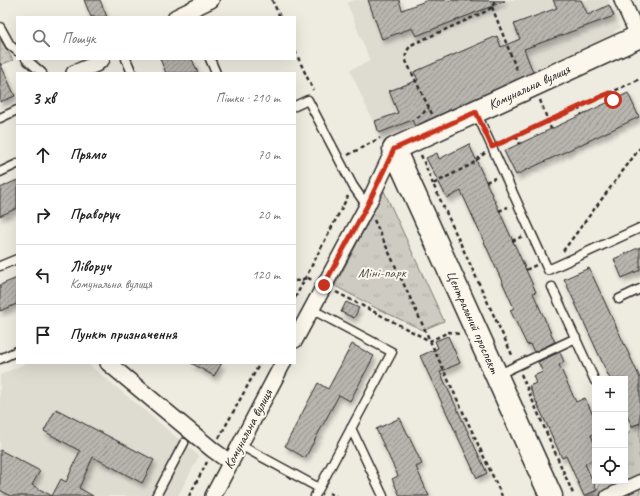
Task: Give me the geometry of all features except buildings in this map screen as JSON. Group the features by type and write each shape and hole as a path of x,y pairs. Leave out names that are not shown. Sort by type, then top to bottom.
{"main road":[{"name":"Комунальна вулиця","path":"394,149 639,36"},
{"name":"Центральний проспект","path":"394,149 551,496"}],"street":[{"path":"185,15 211,0"},
{"path":"622,0 639,36"},
{"path":"76,72 96,64 101,60"},
{"path":"296,338 367,206 394,149"},
{"path":"109,364 213,450 231,463"},
{"name":"Комунальна вулиця","path":"214,496 282,364"},
{"path":"607,496 640,481"}],"lane":[{"path":"0,27 10,45 16,50"},
{"path":"27,60 41,72"},
{"path":"126,60 132,72"},
{"path":"210,60 216,72"},
{"path":"296,106 308,100 353,186 367,206"},
{"path":"0,118 16,110"},
{"path":"476,112 548,270 640,228"},
{"path":"0,172 16,164"},
{"path":"0,266 16,259"},
{"path":"552,287 593,376"},
{"path":"619,299 640,290"},
{"path":"311,309 392,352 315,496"},
{"path":"497,375 576,338"},
{"path":"0,359 16,352"},
{"path":"351,428 383,496"},
{"path":"156,496 184,443"},
{"path":"240,445 319,488"}],"path":[{"path":"272,0 280,16"},
{"path":"432,115 406,61 405,54 412,44 487,11 492,7 494,0"},
{"path":"492,7 520,76"},
{"path":"574,496 496,318 433,184 472,164 492,147 640,80"},
{"path":"609,93 613,100"},
{"path":"578,107 582,115"},
{"path":"547,122 551,129"},
{"path":"516,136 520,144"},
{"path":"548,270 640,148"},
{"path":"296,296 353,186"},
{"path":"367,206 502,496"},
{"path":"296,281 302,280 306,277"},
{"path":"306,277 430,341"},
{"path":"430,341 449,332 458,335 496,318"},
{"path":"189,496 259,364"}],"shaded area":[{"path":"354,0 399,0 402,10 428,0 608,0 620,28 614,31 618,41 395,142 382,142 350,70 370,61 347,3"},
{"path":"24,364 88,364 199,456 178,496 0,496 0,375"}],"green space":[{"path":"0,39 13,60 0,65"},
{"name":"Міні-парк","path":"384,191 444,321 423,330 378,309 335,286"},
{"path":"640,423 640,496 584,496 597,490 600,484 628,484 628,434 632,427"}],"route":[{"path":"324,285 367,206 394,149 476,112 492,147 609,93 613,100"}]}
